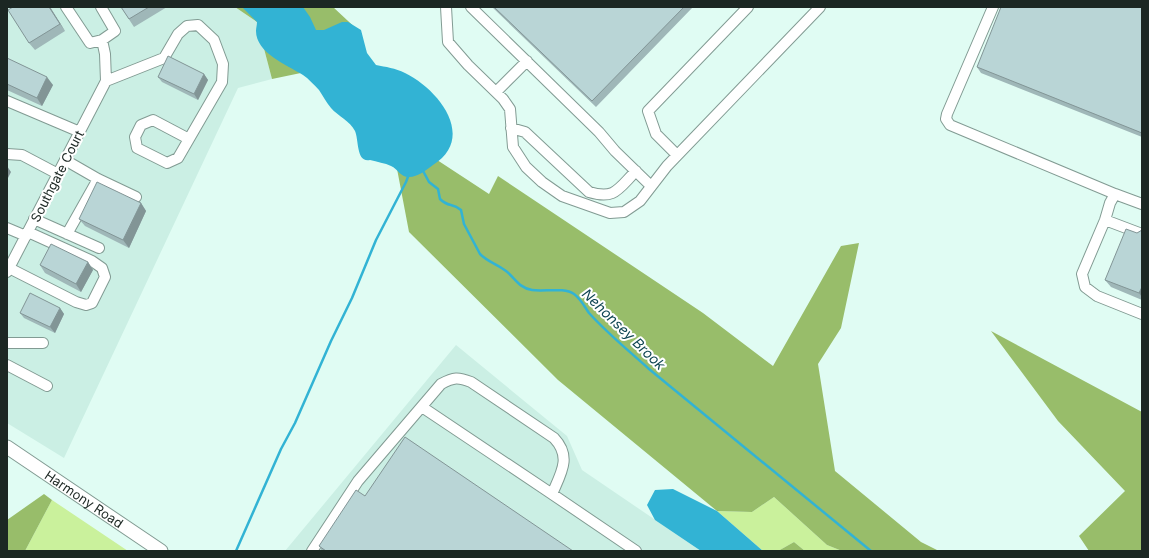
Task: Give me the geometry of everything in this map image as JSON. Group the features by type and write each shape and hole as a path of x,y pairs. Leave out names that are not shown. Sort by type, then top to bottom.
{"main road":[{"name":"Harmony Road","path":"7,447 161,551"}],"street":[{"path":"66,7 90,43 102,40 115,31 100,7"},
{"path":"446,7 448,42 468,65 503,99 510,109 513,147 526,167 542,182 562,196 610,213 624,212 640,201 677,155 820,7"},
{"path":"471,7 599,132 615,152 651,186"},
{"path":"677,155 656,134 648,110 748,7"},
{"path":"993,7 947,114 946,119 950,125 1142,204"},
{"path":"102,40 105,54 106,81 164,58 178,34 187,26 198,25 214,40 223,64 222,82 189,139 178,158 167,163 137,148 135,137 141,125 153,120 189,139"},
{"path":"496,92 527,61"},
{"name":"Southgate Court","path":"8,270 106,81"},
{"path":"7,101 80,132"},
{"path":"511,128 524,132 589,192 601,196 613,194 636,171"},
{"path":"7,154 22,154 58,174"},
{"path":"65,160 98,179 136,197"},
{"path":"67,234 98,179"},
{"path":"1115,194 1082,274 1085,287 1097,296 1142,314"},
{"path":"34,219 99,248"},
{"path":"1105,220 1142,234"},
{"path":"7,228 27,234 92,261 102,268 104,277 92,303 86,305 76,302 8,270"},
{"path":"7,344 43,343"},
{"path":"7,365 47,386"},
{"path":"312,551 358,481 441,384 451,379 461,378 471,382 554,438 561,446 564,456 563,467 552,494"},
{"path":"422,407 636,551"}],"shaded area":[{"path":"7,7 235,7 257,22 272,79 238,88 64,458 7,423"},
{"path":"456,345 567,436 582,470 701,551 285,551"}],"green space":[{"path":"235,7 333,7 362,34 320,69 272,79 257,22"},
{"path":"394,153 431,156 489,194 498,176 703,313 773,366 841,246 859,243 841,328 818,364 835,471 921,542 939,551 842,551 827,545 774,497 752,512 717,511 558,380 409,232"},
{"path":"991,331 1142,412 1142,551 1089,551 1079,536 1125,491 1058,421"},
{"path":"44,494 52,500 25,551 7,551 7,520"},
{"path":"774,497 827,545 842,551 805,551 794,542 778,551 763,551 717,511 752,512"},
{"path":"52,500 128,551 25,551"},
{"path":"794,542 805,551 778,551"}],"water":[{"path":"242,7 303,7 316,30 324,30 342,22 348,22 361,30 367,53 376,65 405,73 417,80 440,102 448,114 452,128 452,141 446,154 422,173 409,177 403,176 389,165 362,158 353,127 331,108 319,90 307,78 274,58 261,46 257,39 257,22"},
{"path":"673,489 717,511 763,551 701,551 655,520 647,505 655,490"}],"building":[{"path":"13,7 49,7 60,24 29,43 8,10"},
{"path":"121,7 149,7 129,19"},
{"path":"494,7 684,7 592,101"},
{"path":"1001,7 1142,7 1142,133 977,67"},
{"path":"168,56 204,74 194,94 158,77"},
{"path":"7,58 47,77 37,98 7,84"},
{"path":"97,182 141,203 123,240 79,219"},
{"path":"1126,229 1137,233 1142,230 1142,287 1139,293 1105,280"},
{"path":"51,244 88,262 76,284 40,265"},
{"path":"30,293 60,308 50,327 20,313"},
{"path":"405,437 573,551 326,551 319,546 356,490 365,496"}],"waterway":[{"name":"Nehonsey Brook","path":"422,169 429,182 438,189 440,199 461,210 464,224 483,257 506,271 520,285 528,289 565,291 574,294 581,300 589,313 603,328 649,369 871,551"},
{"path":"236,551 281,449 295,423 331,341 352,298 376,240 409,174"}]}
